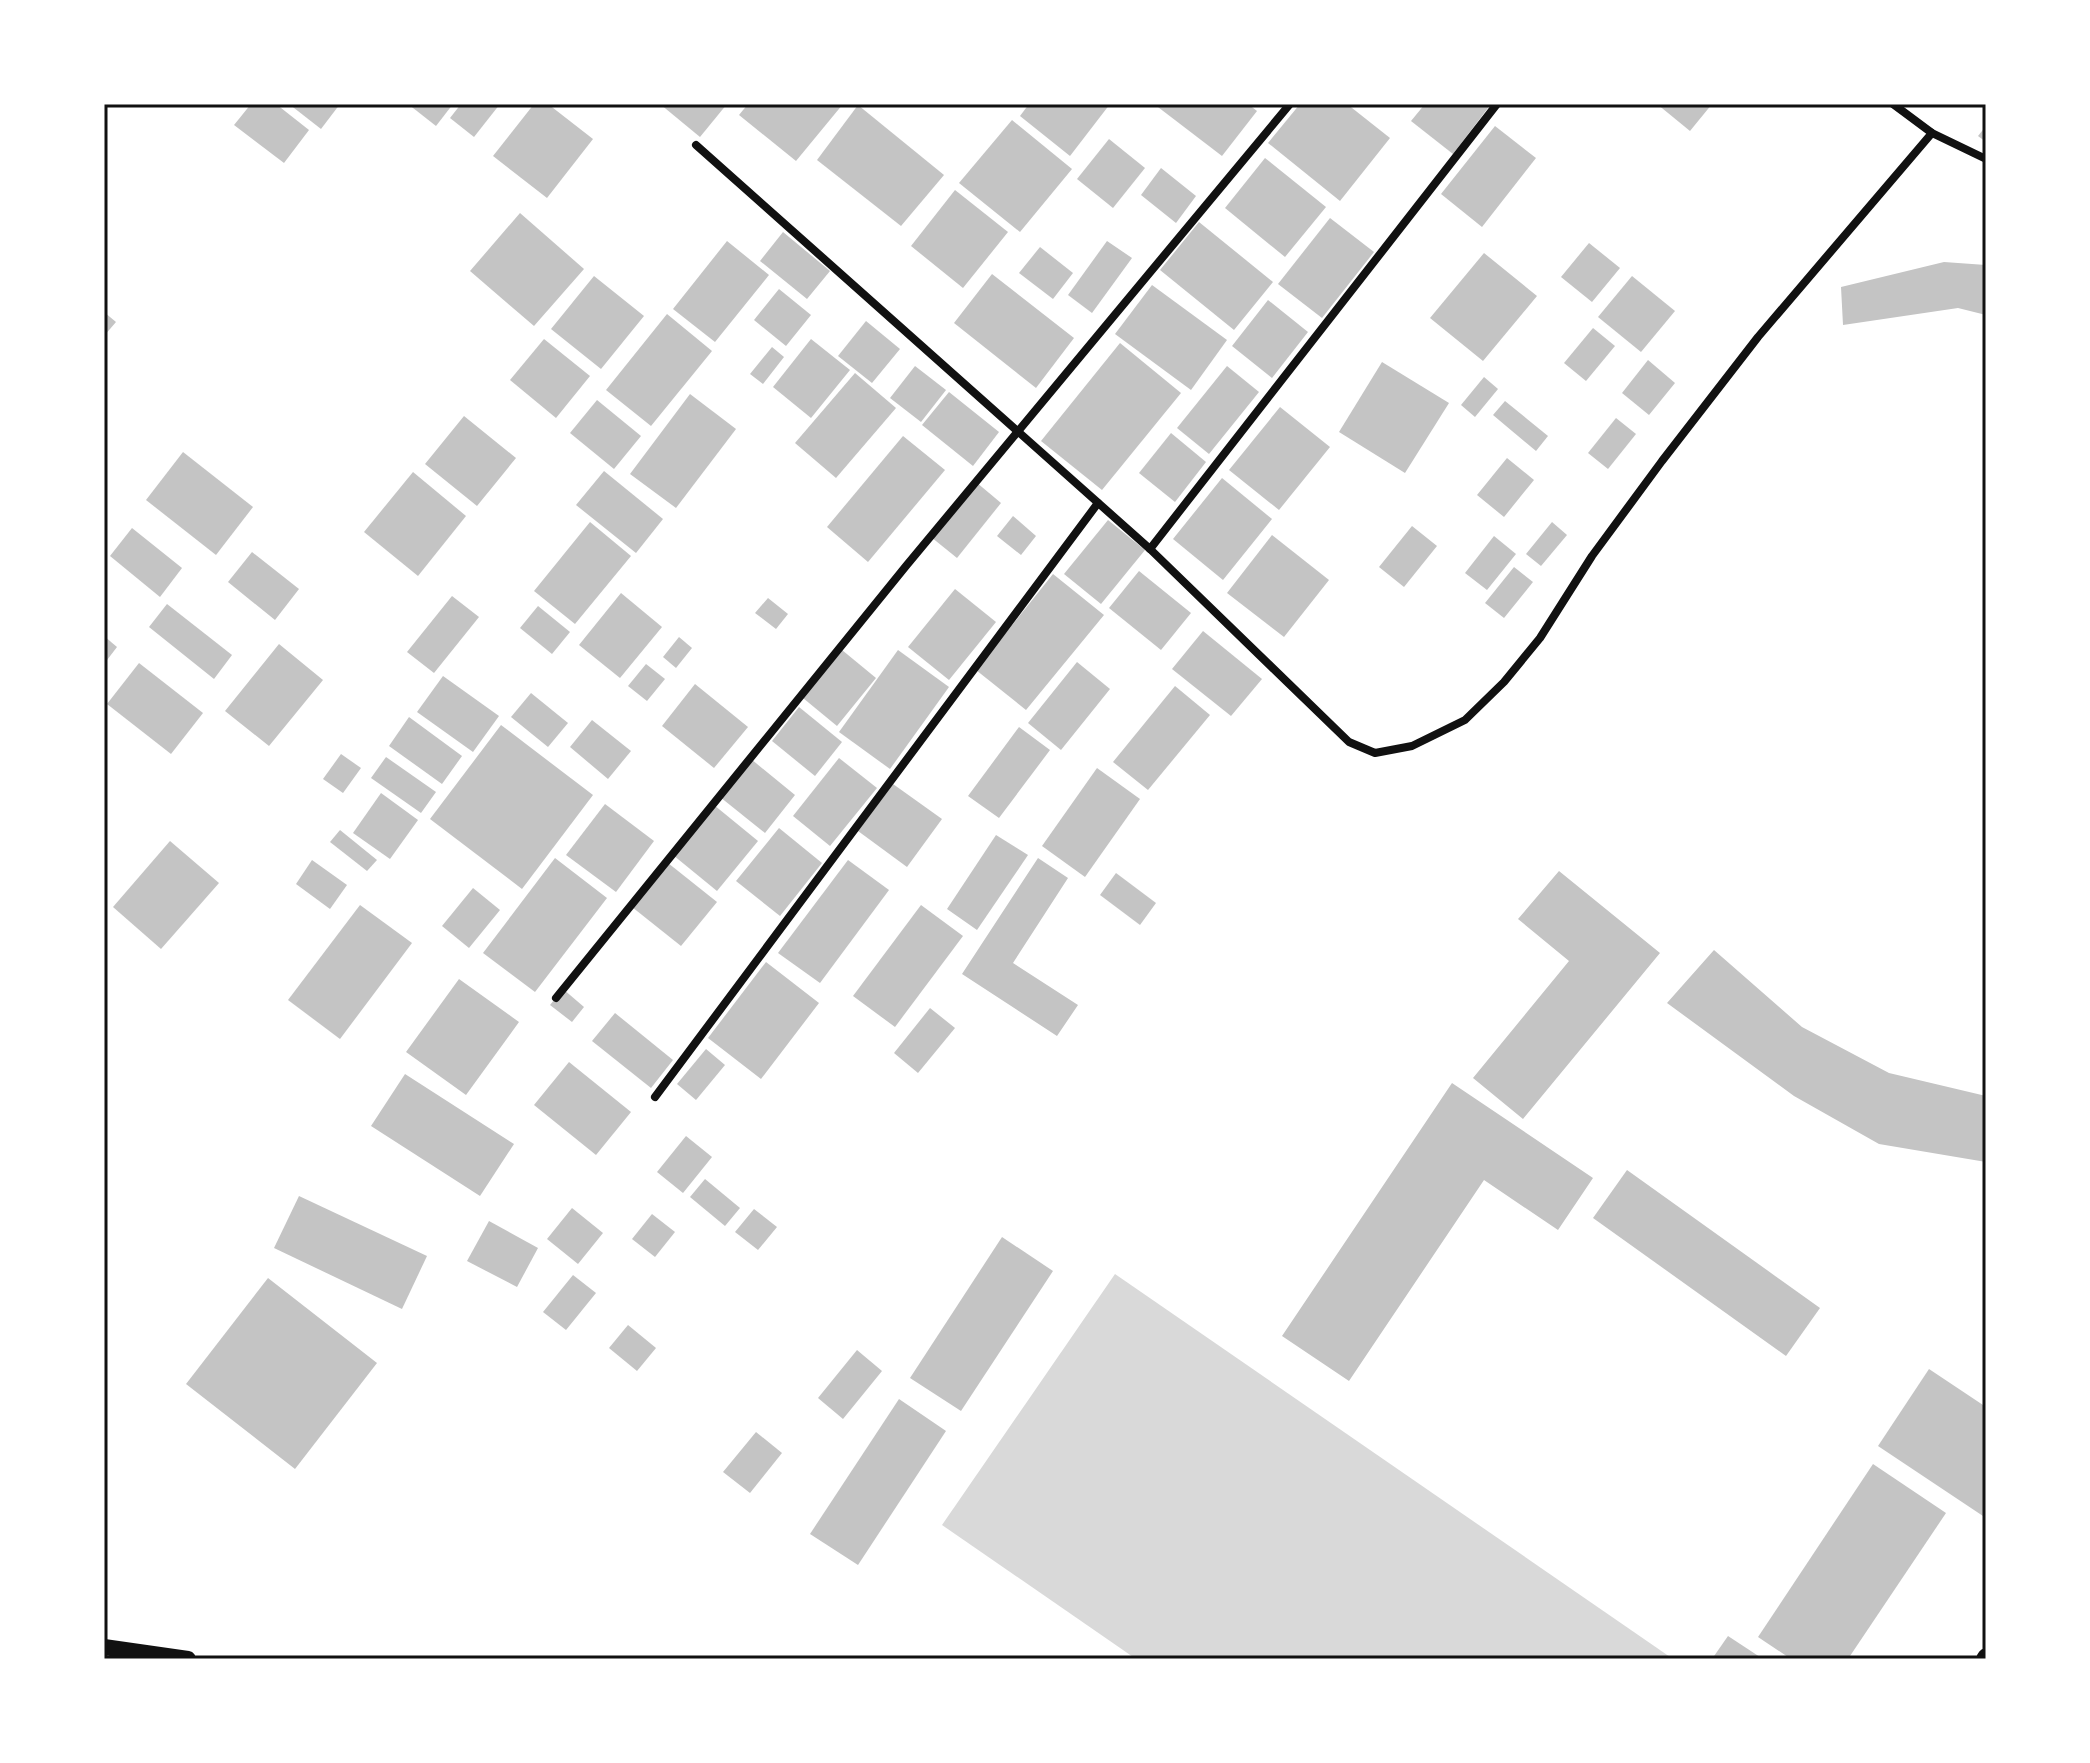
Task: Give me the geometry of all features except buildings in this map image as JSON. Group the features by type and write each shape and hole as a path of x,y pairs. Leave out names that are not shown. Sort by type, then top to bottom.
{"main road":[{"path":"104,1647 188,1659"}],"street":[{"path":"556,998 1016,432 1290,104"},
{"path":"1150,549 1497,104"},
{"path":"1893,104 1932,133 1986,159"},
{"path":"696,145 1150,549 1349,742 1375,753 1412,746 1465,720 1504,682 1540,638 1592,556 1758,337 1932,133"},
{"path":"655,1097 1098,503"}],"shaded area":[{"path":"1115,1274 1673,1659 1136,1659 942,1525"}]}
